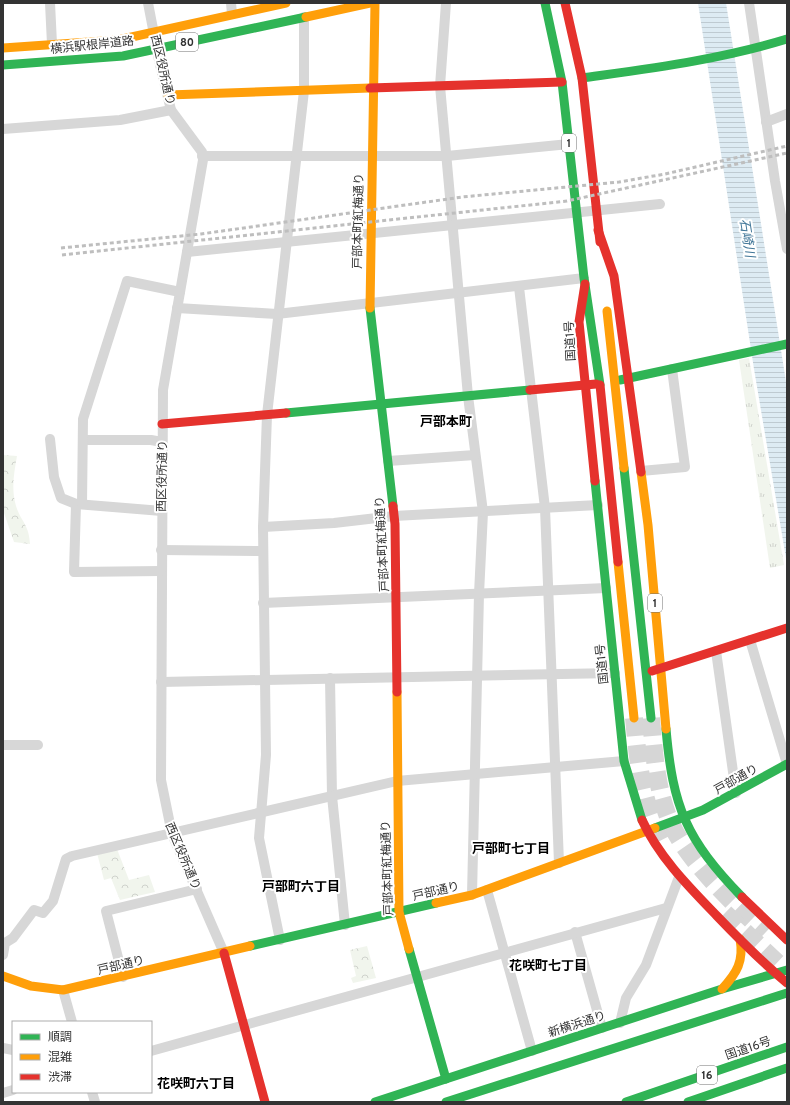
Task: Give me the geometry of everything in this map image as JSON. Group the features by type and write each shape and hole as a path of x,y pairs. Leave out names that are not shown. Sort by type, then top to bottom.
{"main road":[{"name":"横浜駅根岸道路","path":"3,48 118,40 286,3"},
{"name":"横浜駅根岸道路","path":"3,65 123,56 370,3"},
{"name":"戸部本町紅梅通り","path":"375,3 369,303 394,516 399,912 446,1079"},
{"name":"国道1号","path":"545,3 562,82 584,281 600,383 634,718"},
{"name":"1","path":"565,3 582,78 603,276"},
{"path":"582,78 701,62 740,54 787,39"},
{"path":"168,96 562,82"},
{"name":"1","path":"598,230 614,276 628,378 640,471 669,762 675,799 683,818 694,837 715,868 787,940"},
{"name":"国道1号","path":"584,281 579,322 606,588 619,673 624,761 638,811 647,831 679,877 740,939 787,983"},
{"name":"1","path":"606,299 651,718"},
{"path":"162,424 600,383 746,354 787,344"},
{"path":"619,673 659,669 787,628"},
{"name":"戸部通り","path":"3,977 31,986 63,990 472,895 703,810 787,764"},
{"path":"722,989 734,976 743,959 743,950 740,939"},
{"path":"224,953 265,1102"},
{"name":"新横浜通り","path":"375,1102 722,989 787,970"},
{"path":"446,1102 787,993"},
{"name":"国道16号","path":"626,1102 787,1047"},
{"name":"16","path":"688,1102 787,1068"}],"street":[{"path":"50,3 52,44"},
{"name":"西区役所通り","path":"148,3 156,49 171,110 198,146 202,156 202,166 163,390 161,780 172,834 224,953"},
{"path":"231,3 232,14"},
{"path":"446,3 440,86 468,396 474,454 483,512 479,594 472,895"},
{"path":"749,3 766,122 787,248"},
{"path":"280,940 261,855 259,838 266,755 263,527 267,415 277,314 304,91 304,17"},
{"path":"3,129 113,121 171,110"},
{"path":"766,122 787,114"},
{"path":"202,156 447,156 570,144"},
{"path":"187,252 660,204"},
{"path":"162,571 74,572 84,440 83,419 127,281 180,292"},
{"path":"177,308 277,314 459,292 584,281"},
{"path":"519,287 545,508 559,863"},
{"path":"640,471 685,467 672,369"},
{"path":"50,440 54,477 61,498 79,504 162,511"},
{"path":"84,440 151,440 162,442"},
{"path":"388,461 474,454"},
{"path":"263,527 334,523 394,516 598,505"},
{"path":"162,550 263,551"},
{"path":"264,602 606,588"},
{"path":"750,640 787,764"},
{"path":"716,651 736,793"},
{"path":"161,682 619,673"},
{"path":"330,678 332,796 345,925"},
{"path":"3,745 38,745"},
{"path":"3,956 5,943 13,938 34,910 43,913 53,900 66,859 72,856 261,814 397,781 624,761"},
{"path":"620,1022 626,998 646,965 655,943 666,908 679,877"},
{"path":"123,977 106,911 197,889"},
{"path":"487,890 532,1051"},
{"path":"152,1051 666,908"},
{"path":"576,932 602,1028"},
{"path":"63,990 72,1021"}],"green space":[{"path":"749,358 784,565 770,568 739,360"},
{"path":"3,455 17,456 14,481 14,500 28,532 30,544 14,542 4,513"},
{"path":"117,849 129,880 149,875 155,892 120,900 111,878 104,880 97,853"},
{"path":"367,946 376,978 353,983 351,978 356,976 350,950"}],"water":[{"name":"石崎川","path":"698,3 726,3 787,388 787,564 754,369"}],"tunnel":[{"path":"634,718 642,782 650,813 663,843"},
{"path":"651,718 658,782 669,819 676,834 686,850 711,880 765,933"},
{"path":"725,913 787,972"}],"railway":[{"path":"61,248 201,234 462,197 619,182 665,174 787,146"},
{"path":"62,255 567,201 787,153"}],"traffic: fast":[{"path":"545,3 562,82 584,278 600,385"},
{"path":"3,65 123,56 306,17"},
{"path":"582,78 711,58 736,53 787,39"},
{"path":"370,308 393,506"},
{"path":"620,380 787,344"},
{"path":"286,413 530,390"},
{"path":"624,468 651,718"},
{"path":"595,481 624,761 642,820"},
{"path":"666,729 673,780 678,802 686,821 695,839 707,857 742,897"},
{"path":"655,828 703,810 787,764"},
{"path":"250,946 436,903"},
{"path":"409,949 446,1079"},
{"path":"375,1102 722,989 787,970"},
{"path":"446,1102 787,993"},
{"path":"626,1102 787,1047"},
{"path":"688,1102 787,1068"}],"traffic: slow":[{"path":"3,48 118,40 286,3"},
{"path":"306,17 370,3"},
{"path":"370,308 375,3"},
{"path":"168,95 370,88"},
{"path":"607,311 624,468"},
{"path":"641,472 648,525 666,729"},
{"path":"618,562 634,718"},
{"path":"397,692 399,912 409,949"},
{"path":"436,903 472,895 655,828"},
{"path":"722,989 732,978 738,966 741,954 740,939"},
{"path":"3,976 31,986 63,990 250,946"}],"traffic: jam":[{"path":"565,3 582,78 600,242"},
{"path":"370,88 562,82"},
{"path":"598,230 614,276 641,472"},
{"path":"585,284 579,322 595,481"},
{"path":"530,390 596,384"},
{"path":"600,385 618,562"},
{"path":"162,424 286,413"},
{"path":"393,506 395,524 397,692"},
{"path":"652,671 787,628"},
{"path":"642,820 657,847 685,883 742,942 787,983"},
{"path":"742,897 787,940"},
{"path":"224,953 265,1102"}],"district":[{"name":"戸部本町","path":"446,421"},
{"name":"戸部町七丁目","path":"511,848"},
{"name":"戸部町六丁目","path":"301,886"},
{"name":"花咲町七丁目","path":"548,965"},
{"name":"花咲町六丁目","path":"196,1083"}]}
